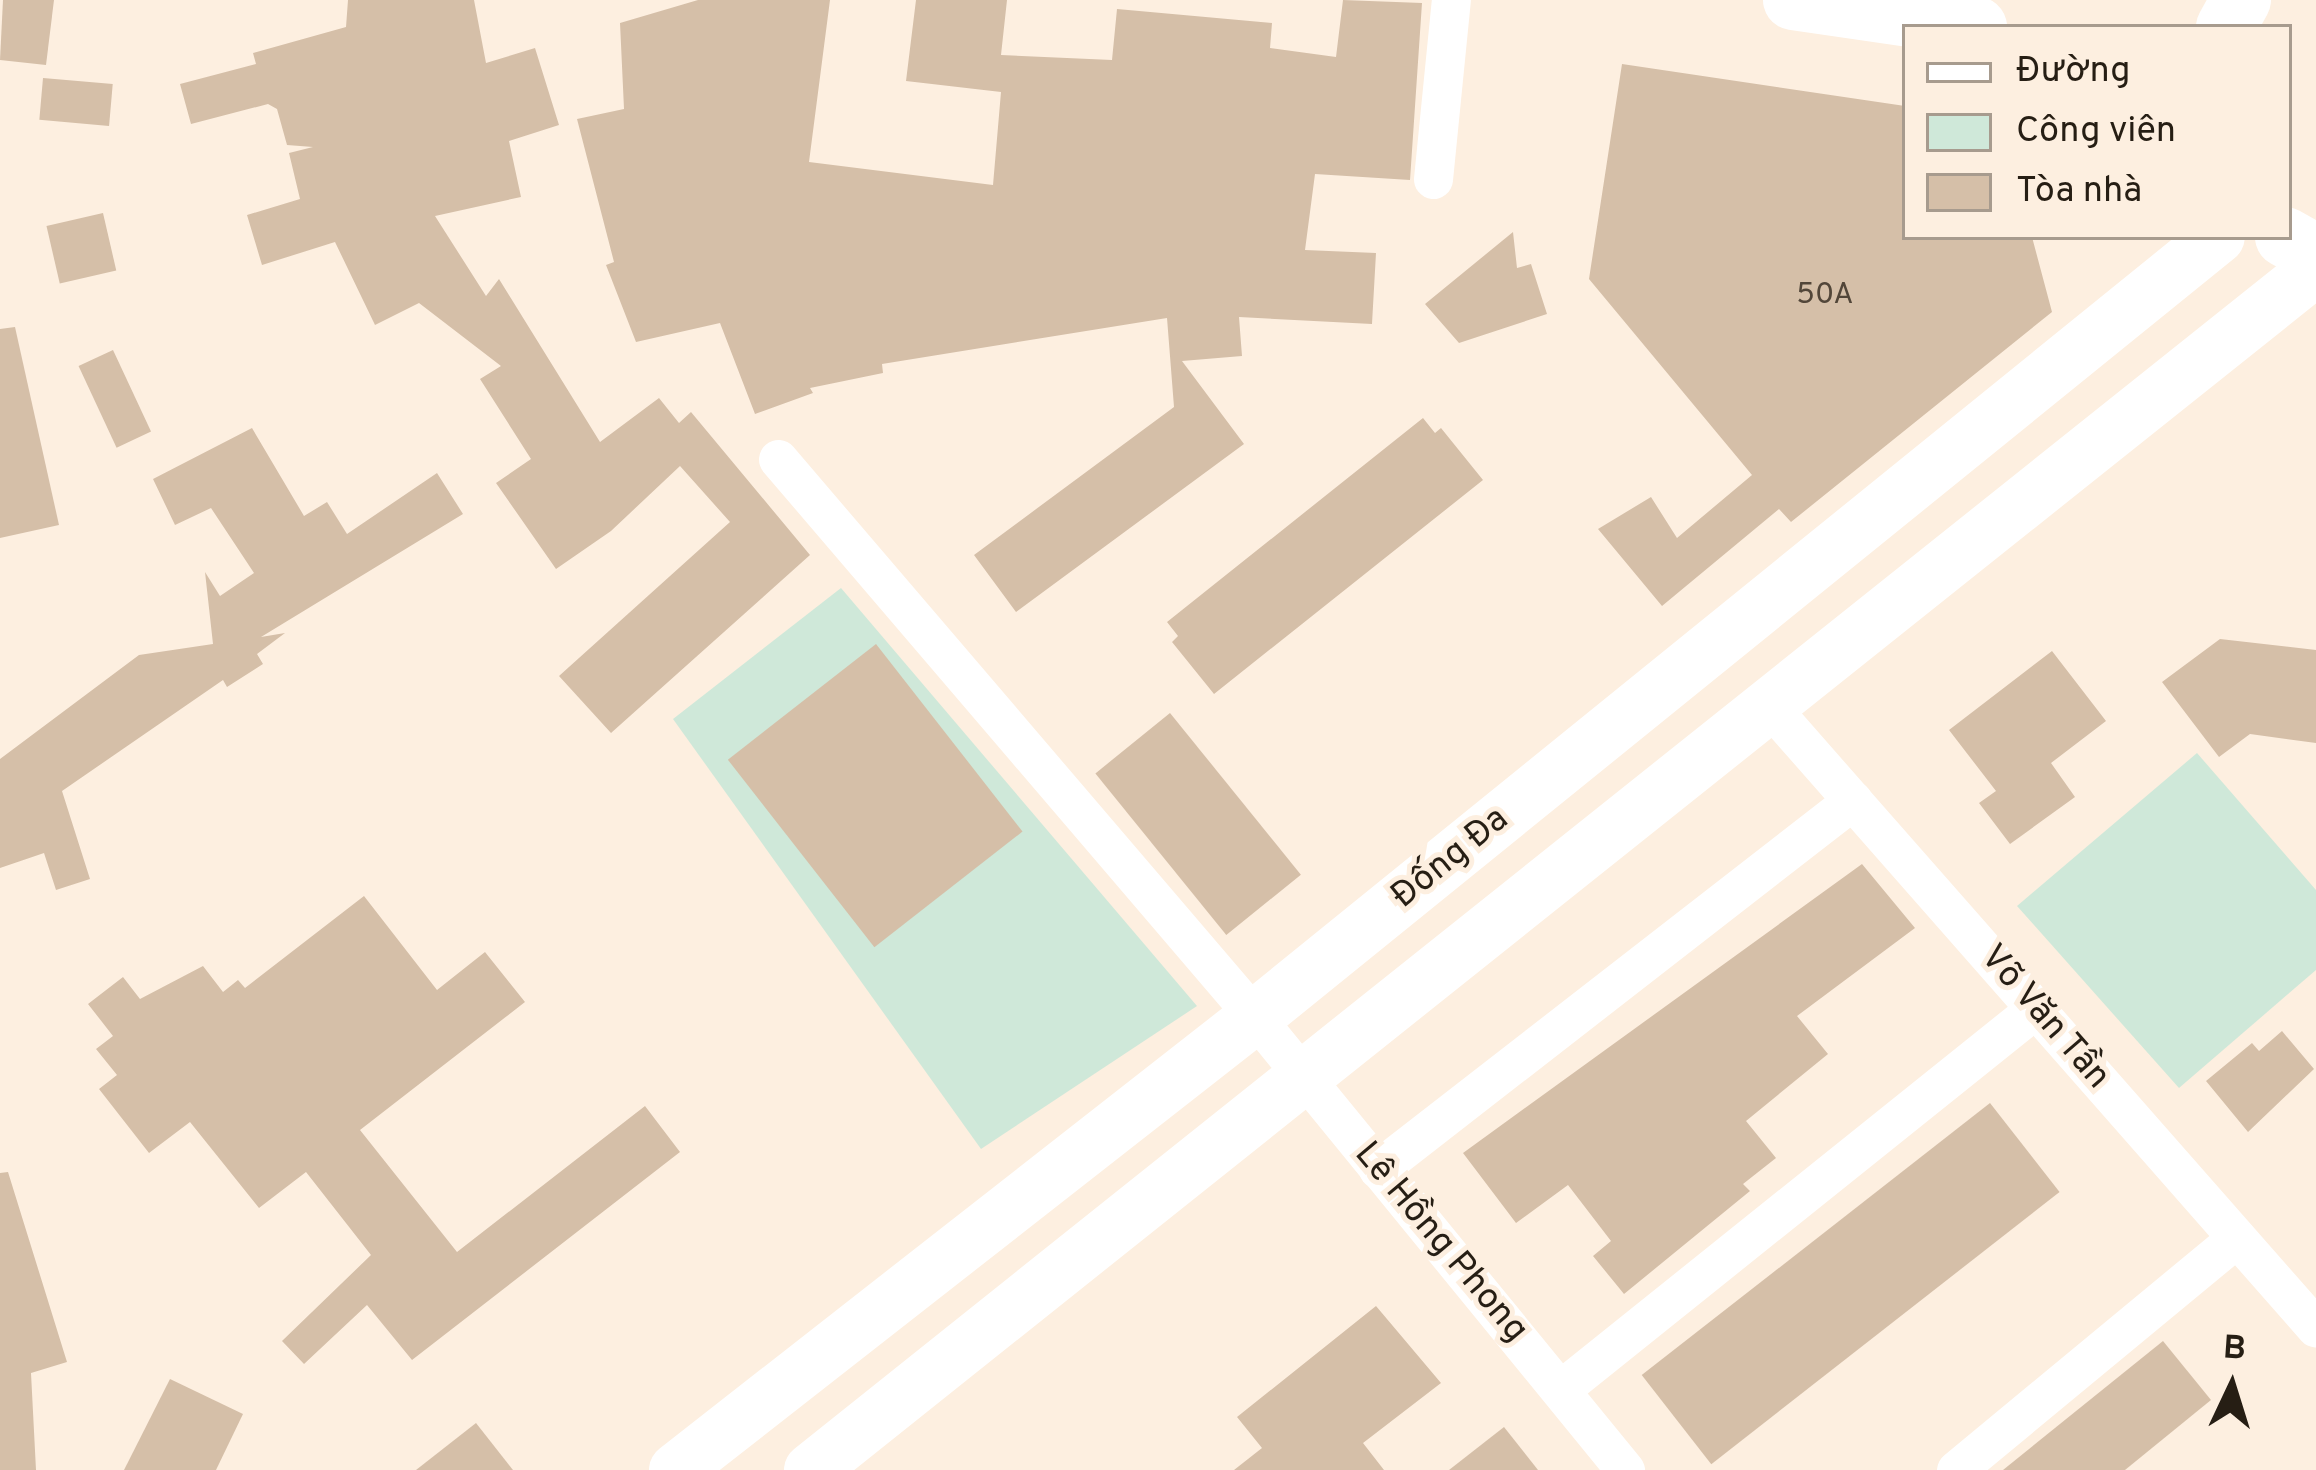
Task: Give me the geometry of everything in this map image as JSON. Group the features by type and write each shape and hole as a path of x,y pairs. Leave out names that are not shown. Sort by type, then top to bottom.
{"main road":[{"path":"1793,0 1957,24"}],"street":[{"path":"1433,179 1450,0"},
{"name":"Đống Đa","path":"676,1470 1256,1017 2214,240"},
{"path":"811,1470 2316,269"},
{"name":"Lê Hồng Phong","path":"778,459 1256,1017 1625,1470"},
{"name":"Võ Văn Tần","path":"1771,708 2316,1328"},
{"path":"1378,1169 1853,800"},
{"path":"1561,1389 2035,1009"},
{"path":"1956,1470 2236,1238"}],"green space":[{"path":"841,588 1197,1006 981,1149 673,719"},
{"path":"2197,753 2316,890 2316,970 2179,1088 2017,906"}],"building":[{"path":"3,0 54,0 46,65 0,60"},
{"path":"348,0 474,0 486,63 535,48 559,125 509,141 521,197 435,216 486,296 499,279 600,442 659,398 679,423 691,412 810,555 611,733 559,676 730,522 680,466 611,531 556,569 496,483 531,459 480,379 501,366 419,303 375,325 335,242 262,265 247,215 300,199 289,153 313,147 287,145 277,109 268,104 191,124 180,84 256,64 253,53 346,27"},
{"path":"698,0 830,0 809,162 993,185 1001,92 906,81 916,0 1007,0 1001,55 1112,60 1117,9 1272,23 1270,48 1336,57 1343,0 1422,3 1410,180 1315,174 1305,250 1376,253 1372,324 1239,317 1242,356 1182,361 1244,444 1016,612 974,555 1174,407 1167,318 882,364 883,373 810,388 813,393 755,414 720,323 636,342 606,265 614,262 577,119 624,109 620,23"},
{"path":"1622,64 1902,106 1902,240 2033,240 2052,312 1791,522 1779,509 1662,606 1598,529 1651,497 1677,538 1752,475 1589,279"},
{"path":"43,78 113,84 109,126 39,120"},
{"path":"103,213 116,270 60,284 46,226"},
{"path":"1513,232 1517,268 1531,264 1547,314 1459,343 1425,304"},
{"path":"15,327 59,525 0,538 0,329"},
{"path":"113,350 151,432 117,448 79,366"},
{"path":"1423,418 1435,433 1441,428 1483,480 1214,694 1172,642 1178,636 1167,622"},
{"path":"252,428 304,516 327,502 347,534 437,473 463,514 261,637 285,633 257,654 263,664 227,687 223,680 62,791 90,879 56,890 44,853 0,868 0,759 139,655 213,644 205,572 220,596 254,573 211,508 175,525 153,479"},
{"path":"2220,639 2316,650 2316,743 2250,734 2219,757 2162,682"},
{"path":"876,644 1023,832 874,947 728,760"},
{"path":"2052,651 2106,721 2051,763 2075,797 2010,844 1979,803 1996,791 1949,730"},
{"path":"1170,713 1301,875 1226,935 1095,773"},
{"path":"1862,864 1915,928 1797,1016 1828,1054 1746,1121 1776,1158 1743,1184 1750,1191 1624,1294 1593,1256 1611,1241 1568,1185 1516,1223 1463,1153"},
{"path":"364,896 437,990 485,952 525,1002 360,1130 457,1252 645,1106 680,1152 412,1360 367,1305 304,1364 282,1341 371,1255 306,1172 259,1208 190,1122 149,1153 99,1089 117,1075 96,1049 113,1036 88,1004 123,977 140,999 203,966 223,992 238,980 245,988"},
{"path":"2282,1031 2314,1069 2248,1132 2206,1081 2252,1043 2259,1051"},
{"path":"1990,1103 2060,1192 1711,1464 1642,1375"},
{"path":"8,1172 67,1362 31,1373 36,1470 0,1470 0,1173"},
{"path":"1376,1306 1441,1383 1363,1443 1384,1470 1234,1470 1262,1448 1237,1417"},
{"path":"2163,1341 2211,1400 2125,1470 2003,1470"},
{"path":"170,1379 243,1414 216,1470 124,1470"},
{"path":"476,1423 513,1470 416,1470"},
{"path":"1504,1427 1538,1470 1449,1470"}]}
